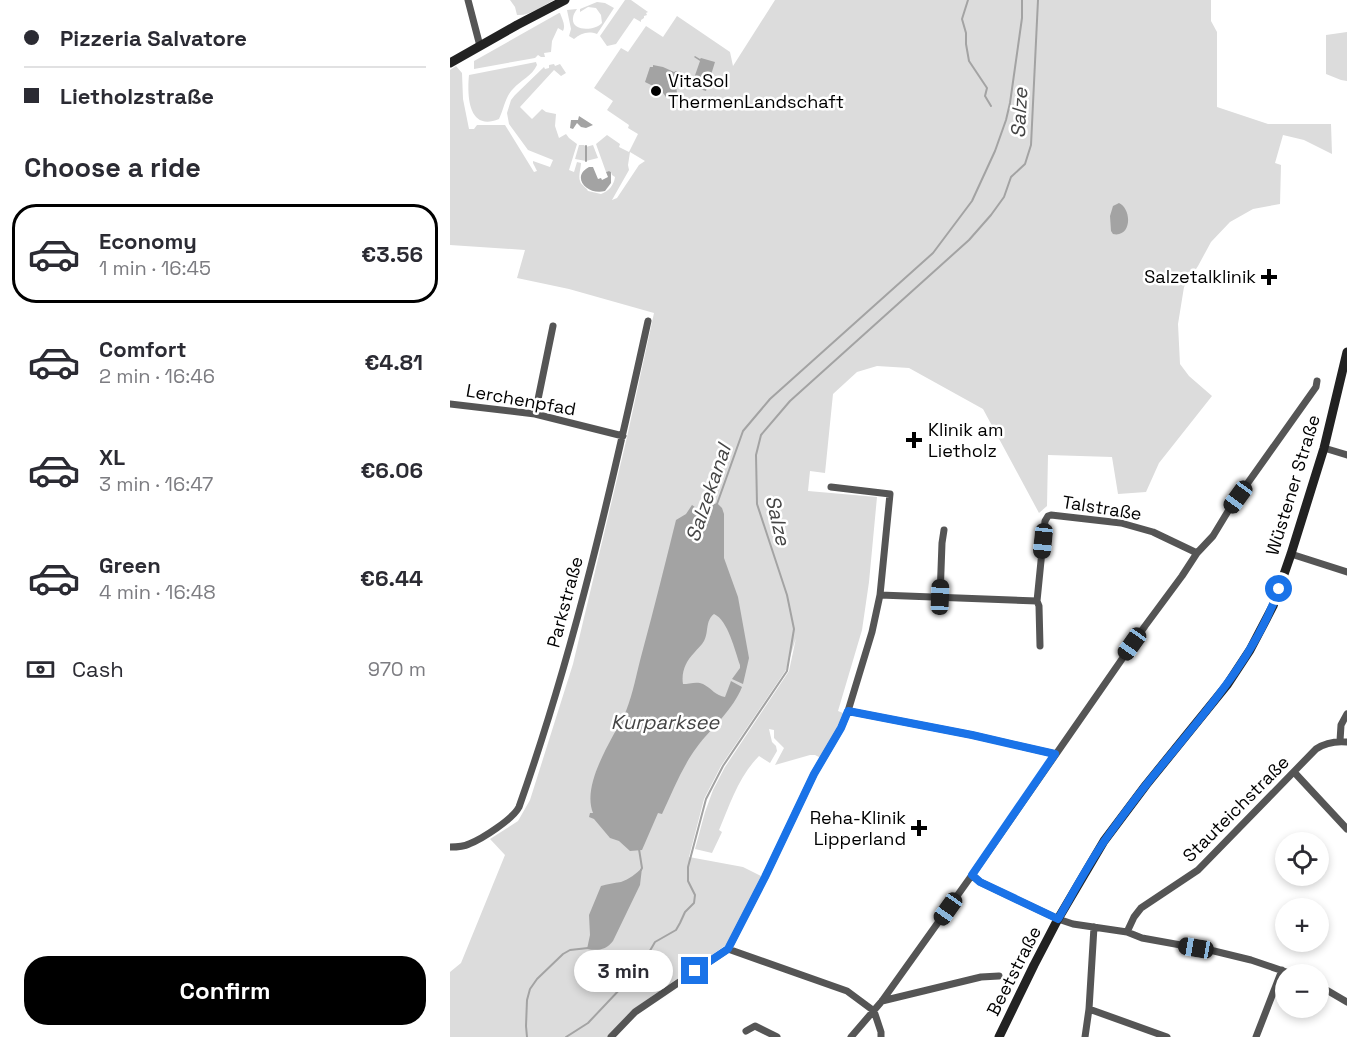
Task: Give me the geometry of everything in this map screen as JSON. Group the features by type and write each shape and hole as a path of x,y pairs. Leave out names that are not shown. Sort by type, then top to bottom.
{"main road":[{"path":"450,63 565,0"},
{"name":"Wüstener Straße","path":"1058,919 1104,841 1227,685 1250,650 1273,606 1323,448 1347,352"},
{"name":"Beetstraße","path":"999,1037 1058,919"}],"street":[{"path":"468,0 480,46"},
{"name":"Parkstraße","path":"450,848 471,843 505,822 517,812 519,807 568,650 623,436 648,321"},
{"path":"535,414 553,326"},
{"path":"851,1037 882,1001 1145,626 1197,553 1213,536 1230,508 1316,387 1317,381"},
{"name":"Lerchenpfad","path":"450,404 535,414 623,436"},
{"path":"1323,448 1347,455"},
{"path":"611,1037 644,1005 728,949 814,774 841,728 848,711 872,632 880,595 890,494 831,487"},
{"name":"Talstraße","path":"1040,646 1037,601 1045,521 1048,516 1121,523 1153,532 1197,553"},
{"path":"940,597 944,530"},
{"path":"1291,554 1347,572"},
{"path":"880,595 1037,601"},
{"path":"848,711 1055,754"},
{"path":"1343,742 1341,725 1347,714"},
{"name":"Stauteichstraße","path":"1127,932 1141,908 1198,870 1316,749 1343,742"},
{"path":"1294,772 1347,829"},
{"path":"972,875 980,882 1073,924 1127,932 1142,938 1214,951 1275,968"},
{"path":"1085,1037 1094,927"},
{"path":"728,949 847,991 874,1011 881,1032 880,1037"},
{"path":"882,1001 981,977 999,976"},
{"path":"1256,1037 1275,988"},
{"path":"1329,991 1347,1002"},
{"path":"1089,1009 1167,1037"},
{"path":"746,1031 755,1026 777,1037"}],"shaded area":[{"path":"510,0 554,0 531,12 517,15"},
{"path":"625,0 631,0 648,12 647,15 641,22 634,18 616,44 607,46 600,36"},
{"path":"775,0 1211,0 1211,21 1217,32 1217,107 1268,124 1331,124 1332,154 1304,140 1283,135 1275,163 1281,165 1280,204 1253,209 1230,222 1211,242 1184,287 1178,324 1180,364 1189,376 1212,396 1159,463 1146,492 1118,494 1112,457 1048,455 1047,506 1039,513 983,409 909,368 877,366 857,372 833,394 825,473 810,471 808,491 877,497 862,630 838,711 843,713 821,758 810,755 775,765 784,748 774,738 774,730 769,729 777,751 770,763 759,756 746,772 727,810 719,830 722,832 712,853 695,849 713,790 725,767 789,671 796,638 786,670 721,766 704,799 689,857 743,867 761,876 729,943 632,1010 607,1037 450,1037 450,972 461,963 505,855 490,839 518,821 530,800 573,664 654,313 569,289 517,278 525,250 450,245 450,70 456,66 462,73 463,99 469,129 474,129 477,125 505,125 534,172 537,171 533,161 550,167 553,160 528,150 509,124 507,113 515,95 544,67 545,69 549,68 549,65 560,64 566,73 561,76 554,70 520,107 532,119 542,109 556,114 555,126 559,138 566,134 577,144 569,170 574,172 577,162 581,163 579,177 581,182 588,191 601,194 611,187 615,177 611,172 606,172 596,144 607,135 620,144 619,147 629,152 638,134 607,110 613,101 594,88 621,48 628,52 646,26 663,37 677,16 730,52 733,66","holes":["630,152 645,161 639,165 617,198 612,200 629,170"]},
{"path":"597,2 614,8 597,34 585,33 574,39 569,36 571,29 567,10 577,9 573,23 579,28 594,28 602,23 601,15 596,8 588,7 580,12 580,9"},
{"path":"559,13 564,29 563,31 558,28 552,41 551,52 544,53 545,57 538,55 535,58 474,69 474,61"},
{"path":"1347,32 1347,81 1326,74 1326,35"},
{"path":"536,62 537,65 532,72 510,92 499,119 489,122 475,116 469,101 469,75"},
{"path":"579,145 586,147 593,145 598,158 586,161 575,159"}],"water":[{"path":"695,56 715,62 706,91 690,86 700,61"},
{"path":"653,65 681,72 676,86 677,93 673,97 666,97 663,89 645,82 650,67"},
{"path":"579,116 593,125 586,128 577,123 573,129 570,128 571,120 578,120"},
{"path":"589,167 593,167 598,179 602,180 608,177 606,172 611,172 611,183 605,191 593,191 583,185 581,176"},
{"path":"1119,203 1128,216 1127,228 1124,232 1113,234 1110,216 1113,206"},
{"name":"Kurparksee","path":"717,503 724,514 724,558 738,597 749,658 743,684 732,679 740,665 727,629 719,617 714,614 709,620 704,641 685,667 683,684 701,683 725,697 731,681 742,687 728,711 692,755 662,814 658,813 642,850 630,851 619,841 610,838 594,819 589,817 590,813 593,813 590,801 591,788 600,760 631,697 676,520 686,514 692,505 699,510"},
{"path":"642,868 640,885 613,941 602,949 587,949 590,935 589,915 601,886 624,881"}],"waterway":[{"path":"968,0 962,19 969,61 987,88 985,96 991,106"},
{"name":"Salzekanal","path":"717,504 743,431 770,399 933,253 972,201 995,151 1006,120 1022,18 1022,0"},
{"name":"Salze","path":"566,1037 588,1023 640,968 655,942 676,930 685,912 694,903 695,895 688,881 688,867 706,799 723,766 787,671 794,629 787,595 757,504 756,455 761,435 790,401 969,240 1004,197 1011,177 1025,164 1031,145 1038,0"},
{"path":"586,146 586,161"},
{"name":"Salzekanal","path":"639,849 641,870"},
{"name":"Salzekanal","path":"527,1037 527,1000 530,989 563,954 570,950 588,948"}],"place":[{"name":"VitaSol ThermenLandschaft","path":"656,91"},
{"name":"Salzetalklinik","path":"1269,277"},
{"name":"Klinik am Lietholz","path":"914,440"},
{"name":"Reha-Klinik Lipperland","path":"919,828"}],"route":[{"path":"695,971 728,949 814,774 841,728 848,711 1055,754 972,875 980,882 1058,919 1104,841 1227,685 1250,650 1273,606 1279,589"}]}
